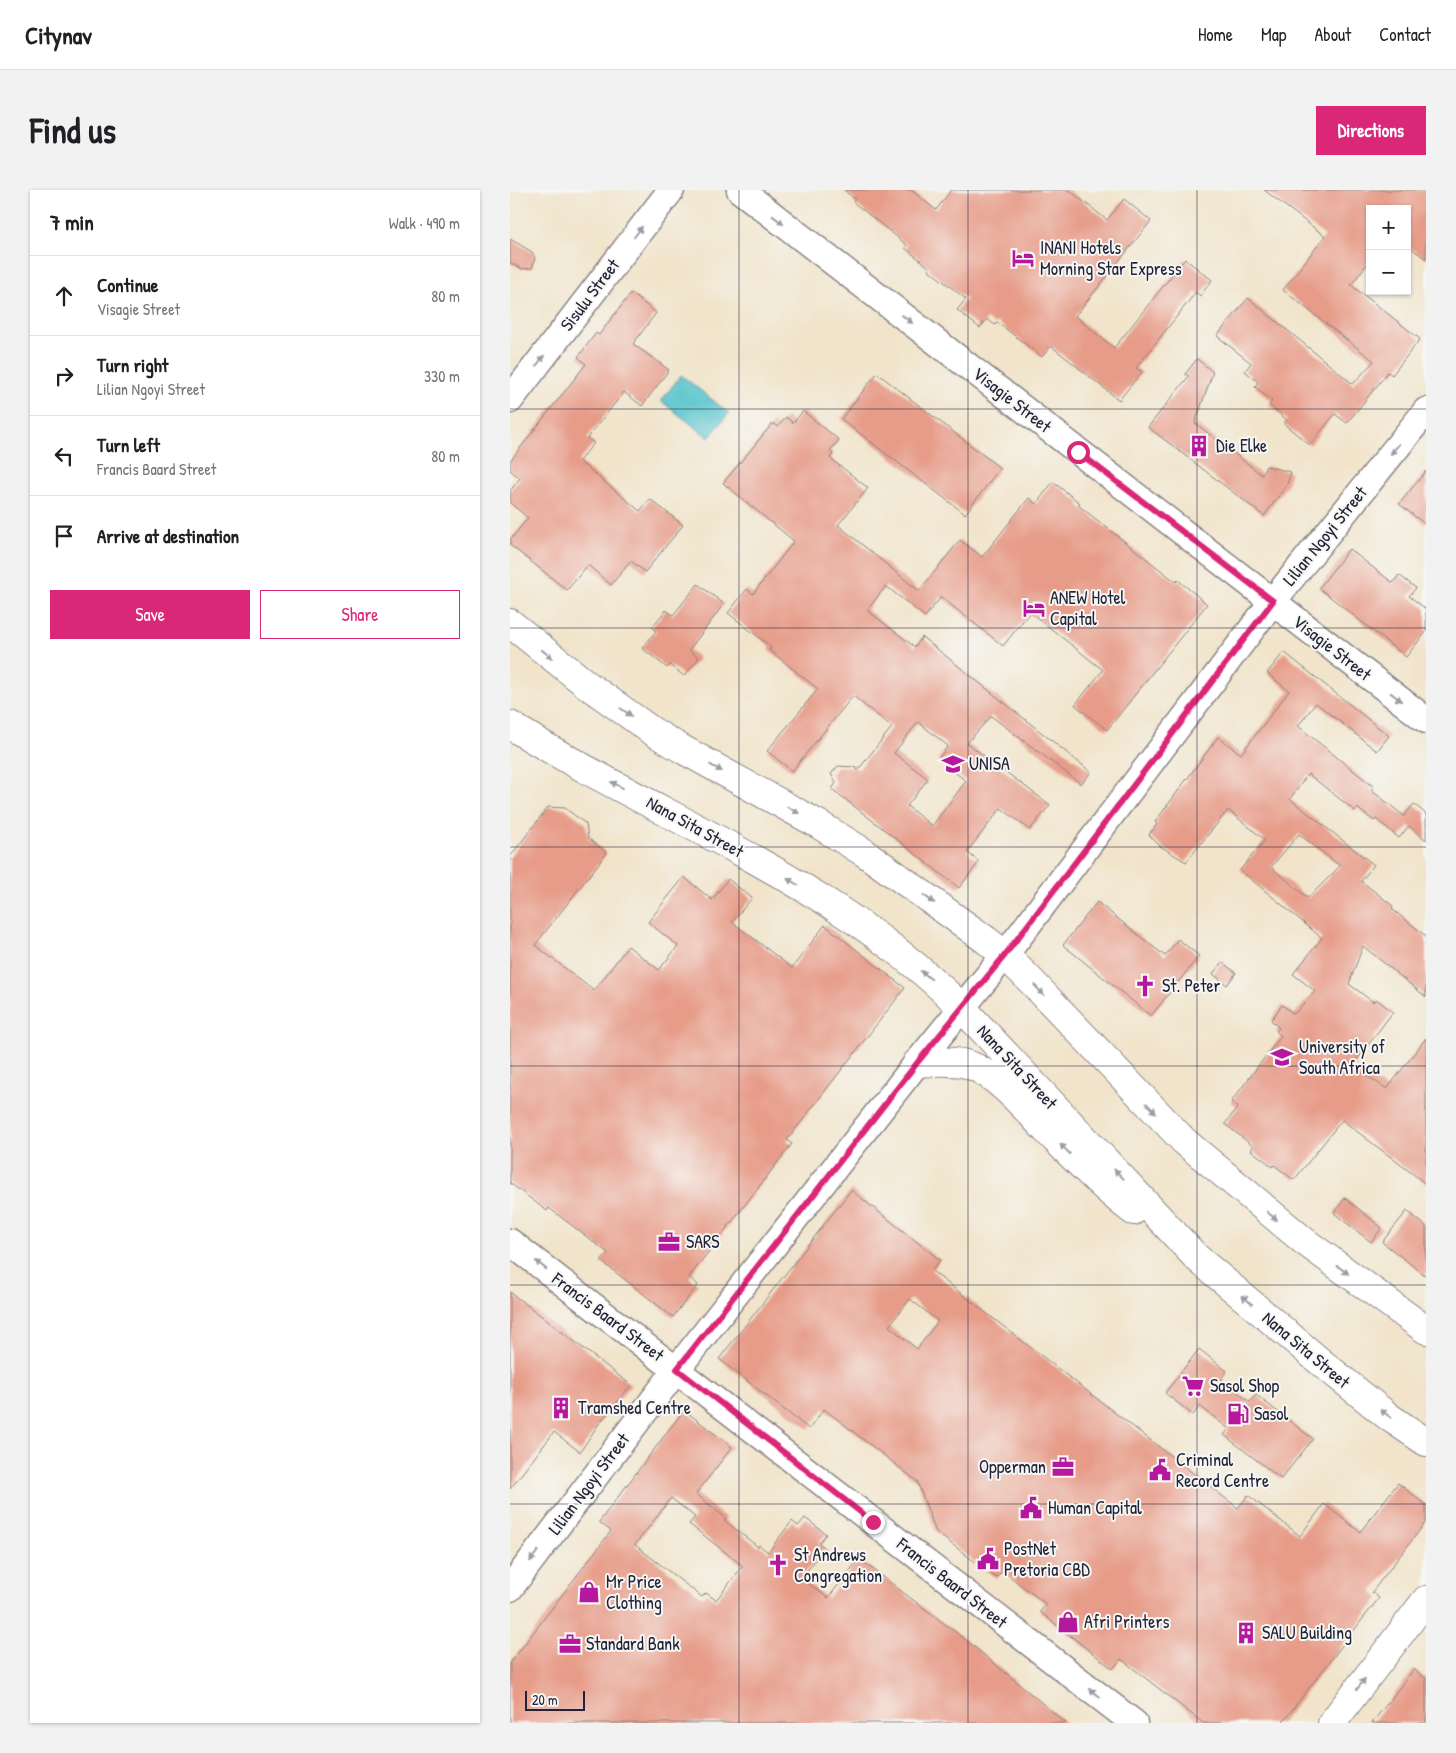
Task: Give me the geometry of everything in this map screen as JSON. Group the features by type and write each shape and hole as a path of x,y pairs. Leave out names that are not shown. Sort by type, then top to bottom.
{"main road":[{"path":"510,623 586,684 652,730 682,749 818,824 865,853 1005,955 1191,1148 1300,1238 1426,1330"},
{"name":"Nana Sita Street","path":"510,725 544,746 722,841 842,911 892,948 944,989 1197,1258 1330,1370 1389,1417 1426,1442"},
{"path":"917,1063 951,1061 967,1064 983,1071 1008,1091 1098,1182 1150,1225 1197,1258"},
{"path":"1332,1723 1426,1600"}],"street":[{"name":"Sisulu Street","path":"510,400 671,190"},
{"name":"Visagie Street","path":"740,190 1426,720"},
{"name":"Lilian Ngoyi Street","path":"510,1588 677,1369 917,1063 1005,955 1273,601 1426,411"},
{"name":"Francis Baard Street","path":"510,1242 1134,1723"}],"water":[{"path":"681,375 729,413 709,438 661,401"}],"building":[{"path":"844,190 911,190 936,210 951,190 1069,190 1107,220 1124,199 1151,221 1075,316 1114,348 1185,259 1212,280 1200,296 1196,292 1136,368 1142,372 1119,400 1051,346 1042,357 997,322 995,325 987,319 980,328 957,310 966,299 929,270 930,268 905,248 907,245 853,202 855,199"},
{"path":"1264,190 1426,190 1426,259 1411,248 1411,205 1366,205 1366,265 1351,285 1420,339 1392,375 1388,372 1347,423 1335,414 1310,445 1284,424 1287,420 1269,405 1272,401 1255,387 1258,382 1245,371 1251,363 1217,336 1248,298 1353,384 1374,361 1283,290 1325,236"},
{"path":"510,239 532,252 535,258 532,268 522,269 510,263"},
{"path":"631,293 656,313 633,344 669,370 642,406 624,392 587,438 594,443 579,461 640,511 650,499 683,525 645,572 631,561 611,585 588,565 567,590 510,545 510,540 528,518 510,503 510,491 520,478 510,470 510,461 586,364 578,357 596,333 599,335"},
{"name":"Die Elke","path":"1197,359 1213,372 1195,423 1262,475 1266,466 1291,472 1287,485 1264,516 1148,427 1189,376 1185,374"},
{"path":"877,373 1000,468 965,514 841,419"},
{"path":"803,411 839,440 830,451 833,454 830,458 868,488 838,525 919,591 960,540 982,557 1029,498 1036,504 1053,482 1080,503 1078,505 1207,604 1107,730 1075,705 1103,670 1030,612 1003,646 941,597 925,617 886,586 867,610 915,647 922,637 1091,772 1081,784 991,716 967,743 1050,805 1030,830 1001,808 967,852 979,862 959,888 832,789 836,783 831,774 838,766 855,767 858,770 892,727 853,696 792,771 767,751 818,689 769,650 771,647 728,613 747,589 753,594 794,541 723,483 773,423 778,427 786,417 793,423","holes":["918,722 948,746 938,759 966,781 932,826 907,806 928,779 894,753"]},
{"path":"1426,471 1426,525 1399,504"},
{"path":"1349,549 1393,583 1399,575 1416,588 1409,596 1426,609 1426,632 1406,657 1319,588"},
{"path":"698,584 724,604 689,650 699,658 684,676 670,665 667,668 642,648 656,631 652,627 666,610 673,615"},
{"path":"1284,652 1389,736 1377,751 1316,703 1298,726 1374,787 1371,790 1404,816 1414,804 1426,814 1426,840 1409,826 1399,838 1376,819 1374,821 1357,808 1355,811 1308,774 1290,799 1374,865 1361,881 1393,906 1392,909 1426,936 1426,997 1363,946 1349,984 1373,1002 1376,999 1393,1012 1352,1066 1387,1089 1426,1038 1426,1184 1342,1120 1294,1180 1251,1150 1253,1146 1225,1124 1238,1107 1231,1102 1281,1036 1276,1031 1279,1028 1271,1020 1282,1005 1294,1014 1315,991 1293,974 1322,938 1240,870 1265,840 1228,810 1186,862 1160,846 1149,835 1157,824 1155,822 1218,737 1241,754 1289,691 1267,673","holes":["1299,834 1340,866 1308,898 1271,867"]},
{"path":"548,807 565,808 586,824 588,838 607,853 535,945 594,991 628,946 659,970 678,946 648,922 684,877 712,900 728,879 752,898 732,922 792,968 825,925 905,988 787,1140 792,1144 689,1277 698,1285 673,1317 601,1261 608,1253 549,1208 547,1211 510,1183 510,857"},
{"name":"St. Peter","path":"1097,902 1165,956 1178,939 1199,956 1151,1016 1063,945"},
{"path":"1222,962 1236,973 1227,985 1213,974"},
{"path":"851,1190 940,1260 932,1271 1238,1508 1248,1495 1300,1536 1324,1504 1360,1532 1398,1483 1426,1505 1426,1522 1372,1592 1379,1598 1282,1723 1203,1723 1121,1659 1113,1669 1040,1612 1046,1604 1003,1571 996,1578 936,1532 917,1481 824,1409 809,1429 719,1359","holes":["910,1299 938,1321 917,1349 889,1326"]},
{"path":"1345,1198 1382,1228 1371,1242 1334,1213"},
{"path":"1407,1211 1426,1226 1426,1276 1382,1242"},
{"name":"Tramshed Centre","path":"510,1292 631,1385 598,1425 580,1452 554,1432 510,1489"},
{"path":"1199,1349 1227,1371 1221,1379 1250,1402 1256,1395 1313,1439 1281,1479 1224,1435 1229,1429 1200,1406 1193,1415 1165,1393"},
{"path":"684,1410 732,1447 696,1494 726,1518 724,1520 758,1547 759,1545 768,1552 792,1521 798,1526 805,1518 826,1534 819,1543 825,1548 801,1578 828,1598 859,1559 966,1640 1066,1723 510,1723 510,1663 611,1531 599,1522","holes":["671,1498 695,1517 689,1524 743,1566 716,1600 706,1593 702,1597 635,1545"]},
{"path":"1414,1669 1426,1679 1426,1723 1372,1723"}],"place":[{"name":"INANI Hotels Morning Star Express","path":"1023,258"},
{"name":"Die Elke","path":"1199,446"},
{"name":"ANEW Hotel Capital","path":"1034,608"},
{"name":"UNISA","path":"953,764"},
{"name":"St. Peter","path":"1145,986"},
{"name":"University of South Africa","path":"1282,1057"},
{"name":"SARS","path":"669,1242"},
{"name":"Sasol Shop","path":"1193,1386"},
{"name":"Tramshed Centre","path":"561,1408"},
{"name":"Sasol","path":"1238,1414"},
{"name":"Opperman","path":"1063,1467"},
{"name":"Criminal Record Centre","path":"1160,1470"},
{"name":"Human Capital","path":"1031,1508"},
{"name":"PostNet Pretoria CBD","path":"988,1559"},
{"name":"St Andrews Congregation","path":"778,1565"},
{"name":"Mr Price Clothing","path":"589,1592"},
{"name":"Afri Printers","path":"1068,1622"},
{"name":"SALU Building","path":"1246,1633"},
{"name":"Standard Bank","path":"570,1644"}],"route":[{"path":"873,1522 677,1369 917,1063 1005,955 1273,601 1078,452"}]}
